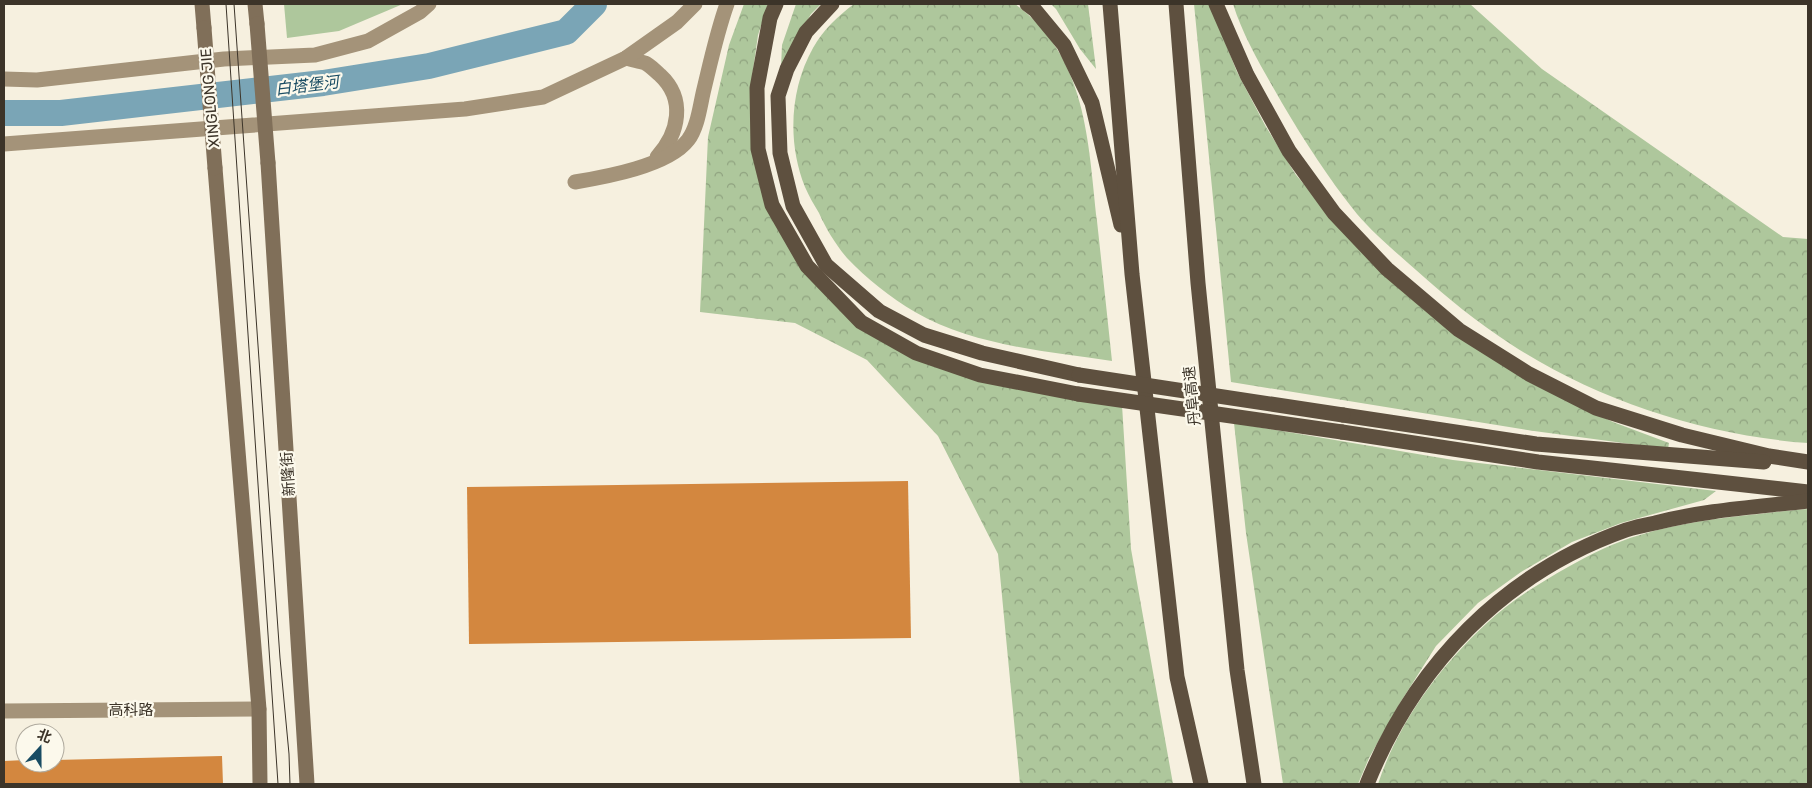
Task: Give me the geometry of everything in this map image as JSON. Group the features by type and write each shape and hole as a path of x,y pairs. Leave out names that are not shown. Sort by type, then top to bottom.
{"highway":[{"path":"776,4 770,18 757,88 758,149 772,204 807,266 861,322 916,353 980,374 1078,394 1538,462 1808,492"},
{"path":"832,4 806,32 787,69 778,96 780,153 793,206 826,265 879,311 924,335 982,353 1079,375 1536,444 1808,466"},
{"path":"1027,4 1035,10 1064,45 1092,103 1132,274"},
{"path":"1110,4 1132,274 1177,677 1201,784"},
{"name":"丹阜高速","path":"1176,4 1205,352 1237,670 1254,784"},
{"path":"1216,4 1247,75 1289,151 1334,212 1387,269 1459,330 1529,374 1596,408 1682,435 1769,456 1808,462"},
{"path":"1367,784 1390,733 1428,675 1461,635 1518,586 1576,552 1626,530 1688,514 1808,501"}],"main road":[{"name":"XINGLONG JIE","path":"202,4 259,709"},
{"name":"新隆街","path":"255,4 268,163 307,784"},
{"path":"4,79 38,80 224,59 315,55 368,41 420,12 429,4"},
{"path":"4,144 465,109 543,97 626,58 677,22 695,4"},
{"path":"575,182 612,176 653,162 674,152 688,140 696,124 717,31 727,4"},
{"path":"626,58 647,64 667,82 677,106 676,127 668,146 653,162"},
{"path":"259,709 260,784"},
{"name":"高科路","path":"4,711 259,709"}],"green space":[{"path":"284,4 403,4 339,31 287,38"},
{"path":"744,4 768,4 758,35 752,77 751,120 798,260 910,356 1122,405 1131,549 1173,784 1020,784 998,554 938,436 867,360 795,323 700,312 708,137 729,45"},
{"path":"796,4 821,4 811,14 781,67 782,45"},
{"path":"854,4 1015,4 1039,25 1057,49 1070,75 1080,102 1086,131 1091,160 1112,361 1011,346 961,333 915,312 888,294 854,265 839,248 805,187 799,170 795,152 794,116 800,81 805,64 813,48 831,24"},
{"path":"1051,4 1088,4 1096,69 1080,49"},
{"path":"1194,4 1210,4 1237,72 1266,127 1296,175 1344,231 1531,383 1613,422 1669,443 1668,449 1534,431 1231,382"},
{"path":"1233,4 1470,4 1542,69 1783,237 1808,239 1808,443 1731,433 1693,424 1617,399 1545,365 1499,337 1475,319 1385,243 1363,221 1347,201 1299,132 1261,67"},
{"path":"1234,423 1453,460 1716,491 1704,500 1621,523 1572,542 1521,572 1478,603 1436,646 1400,703 1369,758 1358,784 1283,784 1246,533"},
{"path":"1808,509 1808,784 1378,784 1386,761 1397,739 1422,697 1437,677 1487,623 1516,599 1536,586 1603,549 1655,531 1714,519"}],"building":[{"path":"908,481 911,638 469,644 467,487"},
{"path":"222,756 223,784 4,784 4,761 15,760 15,773 65,773 65,760"}],"waterway":[{"name":"白塔堡河","path":"4,113 61,113 323,83 429,66 566,32 594,4"}],"tram line":[{"path":"226,4 278,784"},
{"path":"234,4 290,784"}]}
